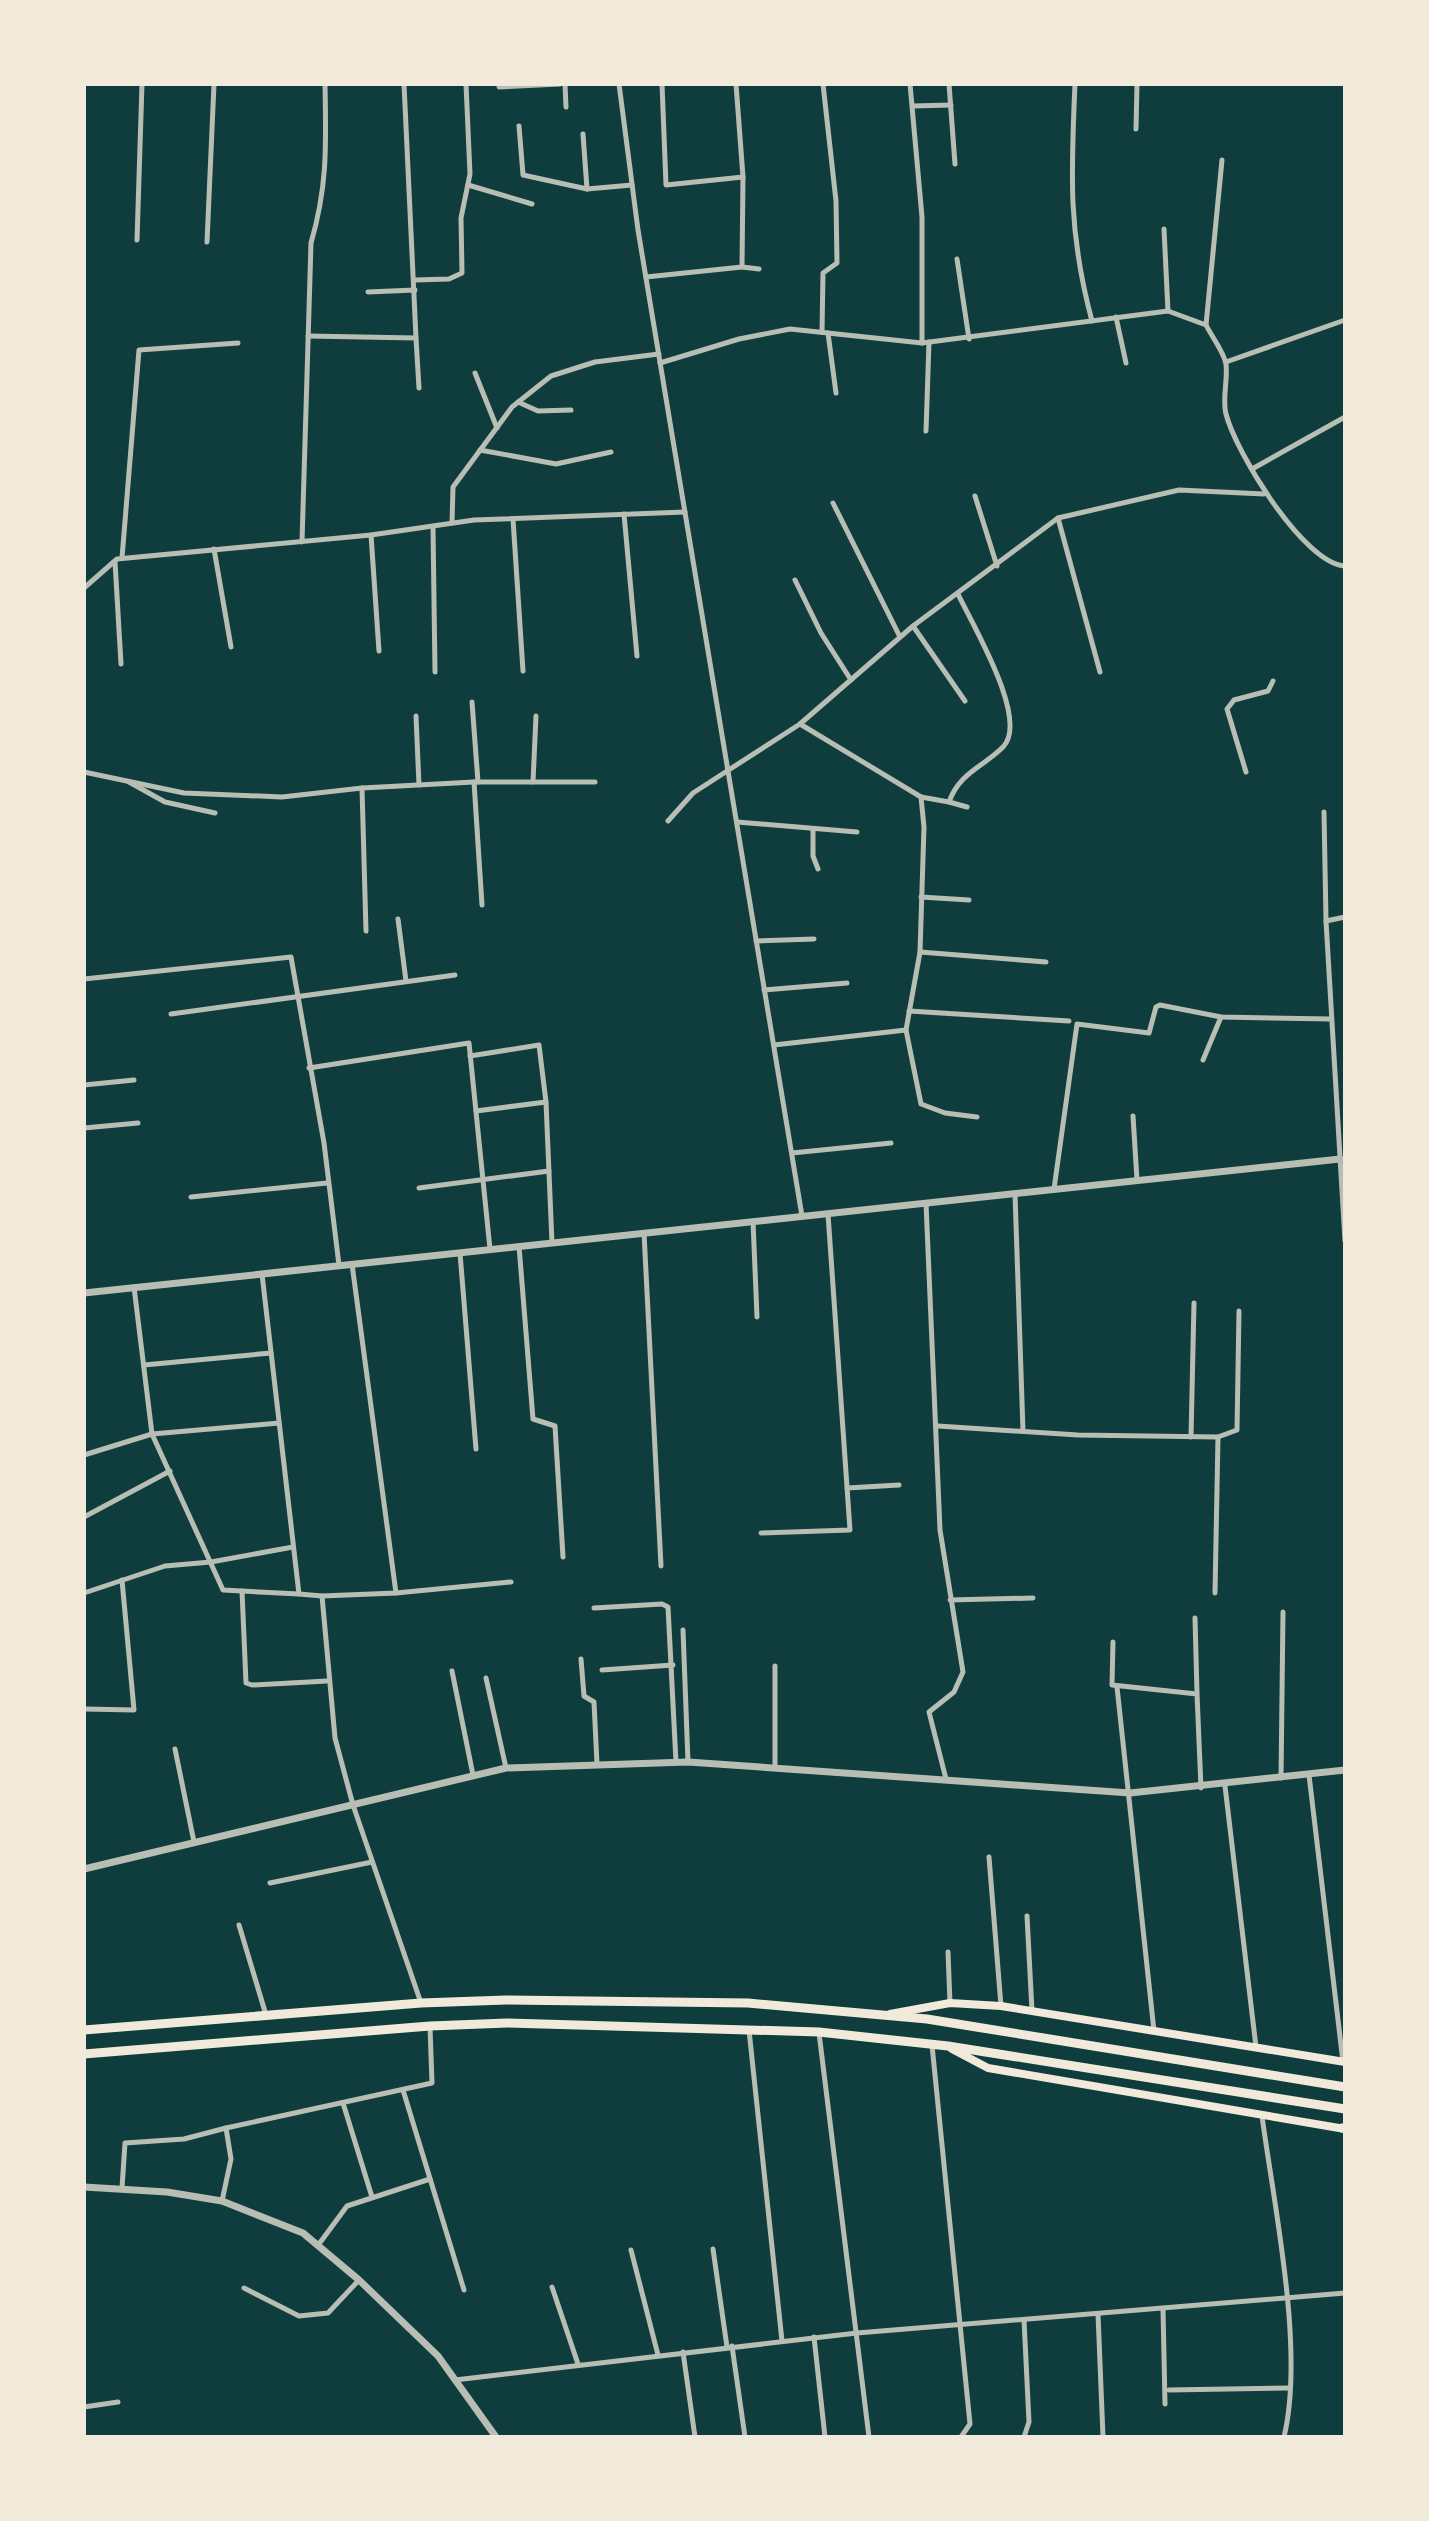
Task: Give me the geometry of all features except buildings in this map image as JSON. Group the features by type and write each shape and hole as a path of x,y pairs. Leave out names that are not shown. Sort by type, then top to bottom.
{"main road":[{"path":"84,2029 421,2003 506,2000 748,2003 889,2014 1345,2087"},
{"path":"889,2014 950,2003 1001,2006 1344,2062"},
{"path":"84,2054 430,2026 507,2023 819,2032 948,2046 1345,2109"},
{"path":"948,2046 988,2068 1344,2128"}],"street":[{"path":"137,240 142,84"},
{"path":"207,242 214,84"},
{"path":"302,542 311,243 319,222 326,181 325,84"},
{"path":"404,84 419,388"},
{"path":"415,280 458,277 462,273 461,218 468,185 466,84"},
{"path":"499,87 562,84 566,107"},
{"path":"619,84 646,277 802,1216"},
{"path":"662,84 666,185 743,177"},
{"path":"736,84 743,177 742,267"},
{"path":"823,84 836,201 837,263 823,273 825,332 836,393"},
{"path":"910,84 924,274 926,431"},
{"path":"949,84 955,164"},
{"path":"1075,84 1070,161 1073,225 1079,271 1093,321"},
{"path":"1136,129 1137,84"},
{"path":"913,106 951,105"},
{"path":"519,126 523,175 587,189 632,185"},
{"path":"583,134 587,189"},
{"path":"1222,160 1206,325 1226,362 1226,413 1264,494 1321,557 1335,566 1345,566"},
{"path":"468,185 532,204"},
{"path":"1164,229 1168,311"},
{"path":"957,259 969,339"},
{"path":"646,277 742,267 759,269"},
{"path":"368,292 415,290"},
{"path":"660,363 739,339 790,329 925,343 1168,311 1206,325"},
{"path":"1116,317 1126,363"},
{"path":"1226,362 1345,320"},
{"path":"308,336 416,338"},
{"path":"122,558 139,350 238,343"},
{"path":"452,523 453,487 518,402 551,376 595,362 659,354"},
{"path":"475,373 497,428"},
{"path":"518,402 538,411 571,410"},
{"path":"1252,469 1345,417"},
{"path":"480,450 556,464 611,452"},
{"path":"668,821 693,793 800,724 913,626 1058,518 1179,490 1264,494"},
{"path":"975,496 997,566"},
{"path":"833,503 900,637"},
{"path":"84,588 122,558 371,535 452,523 685,512"},
{"path":"624,514 637,656"},
{"path":"1058,518 1100,672"},
{"path":"513,519 523,671"},
{"path":"433,527 435,672"},
{"path":"371,535 379,651"},
{"path":"214,549 231,647"},
{"path":"115,561 121,664"},
{"path":"795,580 821,633 851,681"},
{"path":"949,802 962,778 1002,748 1010,738 1011,727 1006,696 958,594"},
{"path":"913,626 965,701"},
{"path":"1246,772 1227,709 1230,702 1268,691 1273,681"},
{"path":"472,702 482,905"},
{"path":"416,716 419,785"},
{"path":"533,782 536,716"},
{"path":"800,724 921,797 967,807"},
{"path":"84,772 184,793 282,797 362,788 476,782 595,782"},
{"path":"129,781 165,802 215,813"},
{"path":"362,788 366,931"},
{"path":"921,797 920,952 906,1030 921,1104 945,1113 977,1117"},
{"path":"1324,812 1326,921 1345,1241"},
{"path":"737,822 857,832"},
{"path":"813,830 813,856 818,869"},
{"path":"921,897 969,900"},
{"path":"1326,921 1345,917"},
{"path":"398,919 406,981"},
{"path":"756,941 814,939"},
{"path":"920,952 1046,962"},
{"path":"84,979 291,957 339,1265"},
{"path":"171,1014 455,975"},
{"path":"764,990 847,983"},
{"path":"1054,1189 1077,1024 1149,1033 1156,1007 1160,1005 1221,1017 1331,1019"},
{"path":"909,1011 1069,1021"},
{"path":"1203,1060 1221,1017"},
{"path":"774,1045 906,1030"},
{"path":"309,1068 469,1043 490,1249"},
{"path":"470,1056 539,1045 546,1102 552,1243"},
{"path":"84,1085 134,1080"},
{"path":"476,1111 546,1102"},
{"path":"1133,1116 1137,1180"},
{"path":"84,1128 138,1123"},
{"path":"792,1153 891,1143"},
{"path":"84,1293 1340,1159"},
{"path":"419,1188 549,1171"},
{"path":"191,1197 327,1183"},
{"path":"1015,1193 1023,1431"},
{"path":"926,1203 938,1426 940,1530 963,1672 954,1692 929,1712 946,1779"},
{"path":"761,1533 850,1530 828,1214"},
{"path":"753,1221 757,1317"},
{"path":"644,1233 661,1566"},
{"path":"519,1246 533,1419 555,1426 563,1557"},
{"path":"460,1253 476,1449"},
{"path":"352,1264 396,1593"},
{"path":"262,1274 299,1594"},
{"path":"134,1287 152,1434 223,1590 322,1596 396,1593 511,1582"},
{"path":"1191,1437 1194,1303"},
{"path":"938,1426 1191,1437 1218,1437 1237,1430 1239,1311"},
{"path":"144,1365 271,1353"},
{"path":"84,1455 152,1434 279,1423"},
{"path":"1215,1593 1218,1437"},
{"path":"84,1517 170,1471"},
{"path":"847,1488 899,1485"},
{"path":"84,1593 165,1566 211,1562 293,1547"},
{"path":"84,1709 134,1710 122,1580"},
{"path":"242,1591 246,1683 327,1681"},
{"path":"322,1596 327,1681 335,1738 353,1805 421,2003"},
{"path":"950,1600 1033,1598"},
{"path":"594,1608 665,1605 669,1611 676,1762"},
{"path":"1281,1778 1283,1612"},
{"path":"1195,1618 1201,1788"},
{"path":"683,1630 688,1762"},
{"path":"1113,1642 1111,1680 1117,1687 1130,1793 1154,2031"},
{"path":"581,1659 584,1696 594,1702 597,1764"},
{"path":"602,1670 673,1665"},
{"path":"775,1666 775,1766"},
{"path":"452,1671 473,1775"},
{"path":"486,1678 506,1768"},
{"path":"1117,1687 1197,1694"},
{"path":"175,1749 194,1842"},
{"path":"84,1869 506,1768 688,1762 946,1779 1024,1788 1130,1793 1225,1786 1345,1770 1345,1761"},
{"path":"1309,1775 1344,2062"},
{"path":"1225,1786 1256,2047"},
{"path":"989,1857 1001,2006"},
{"path":"270,1883 372,1862"},
{"path":"1027,1916 1032,2011"},
{"path":"239,1925 266,2015"},
{"path":"948,1952 950,2003"},
{"path":"122,2188 125,2143 184,2139 432,2083 430,2026"},
{"path":"749,2029 782,2341"},
{"path":"819,2032 869,2437"},
{"path":"932,2044 970,2424 961,2437"},
{"path":"403,2090 464,2290"},
{"path":"343,2103 372,2197"},
{"path":"1262,2115 1287,2299 1290,2388 1284,2437"},
{"path":"222,2201 231,2159 226,2128"},
{"path":"319,2244 347,2206 430,2179"},
{"path":"84,2187 122,2188 222,2201 282,2222 319,2244 438,2356 480,2420 496,2437"},
{"path":"713,2249 745,2437"},
{"path":"631,2250 658,2355"},
{"path":"244,2288 299,2316 328,2313 359,2280"},
{"path":"552,2287 578,2364"},
{"path":"455,2380 814,2337 1345,2293"},
{"path":"1163,2309 1165,2404"},
{"path":"1098,2314 1103,2437"},
{"path":"1024,2320 1029,2422 1024,2437"},
{"path":"814,2337 825,2437"},
{"path":"683,2352 695,2437"},
{"path":"1169,2390 1290,2388"},
{"path":"84,2407 118,2402"},
{"path":"480,2420 485,2437"}]}
